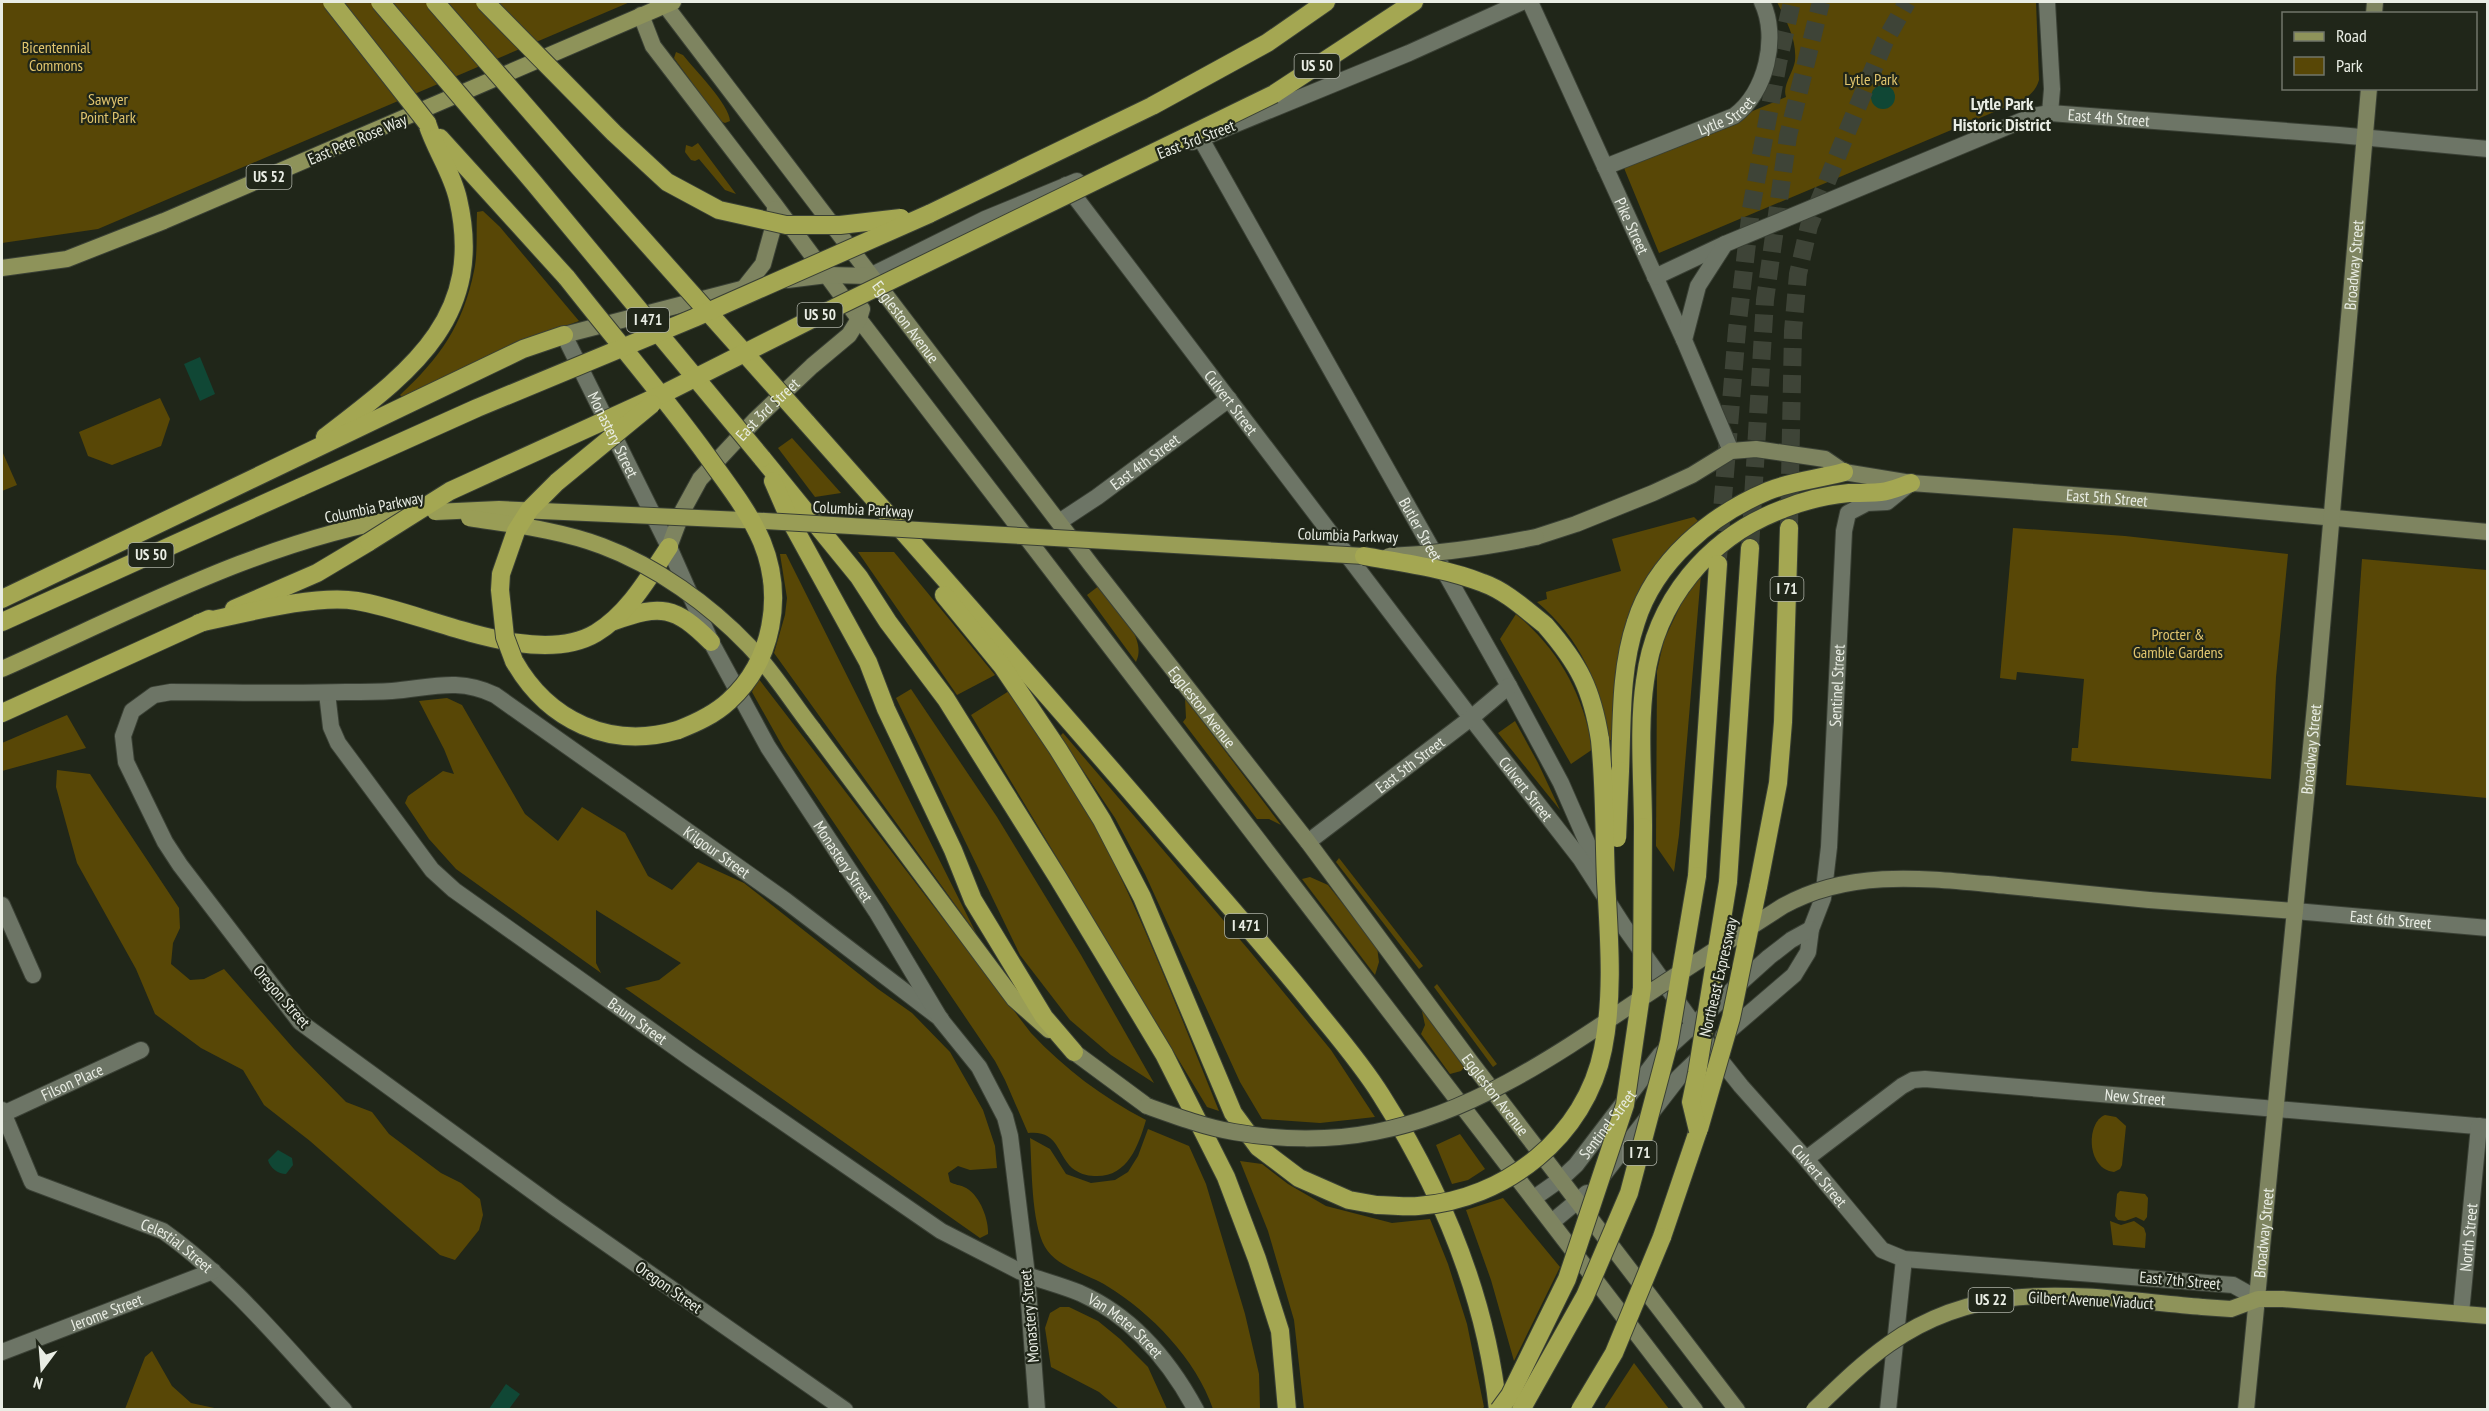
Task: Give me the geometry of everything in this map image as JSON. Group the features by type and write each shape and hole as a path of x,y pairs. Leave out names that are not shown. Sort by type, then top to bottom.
{"highway":[{"path":"332,2 427,123 567,278 680,420 740,502 762,542 773,589 771,625 764,649 748,678 729,701 701,720 665,734 636,736 603,733 565,717 544,701 514,661 505,637 500,590 507,555 523,519 563,477 621,433 665,393"},
{"name":"I 471","path":"380,2 534,183 859,577 888,621 946,699 1164,1054 1226,1177 1257,1259 1280,1330 1287,1410"},
{"name":"I 471","path":"435,2 1069,720 1326,1021 1381,1094 1430,1178 1462,1257 1481,1315 1493,1367 1498,1410"},
{"path":"485,2 614,133 667,182 719,210 786,225 870,223 930,214"},
{"name":"US 50","path":"2,622 477,408 694,318 930,214 1152,106 1267,43 1326,2"},
{"name":"US 50","path":"2,713 199,623 317,573 439,496 665,393 1274,94 1361,38 1402,2"},
{"path":"1361,38 1414,2"},
{"path":"296,460 416,363 439,333 452,306 461,269 463,249 459,200 452,175 433,141 427,123"},
{"path":"2,599 296,460 523,349 564,334"},
{"path":"762,458 790,520 868,662 886,710 953,850 973,900 1044,1017 1074,1052"},
{"path":"882,508 960,616 1002,666 1102,820 1142,897 1233,1113 1258,1147 1299,1178 1349,1200 1377,1205 1418,1206 1453,1201 1483,1192 1509,1179 1554,1144 1585,1099 1603,1051 1618,924 1615,886 1623,693 1630,643 1636,620 1648,595 1668,565 1690,540 1738,506 1783,486 1844,472"},
{"path":"1498,1410 1510,1395 1567,1279 1625,1105 1642,988 1642,714 1645,680 1663,617 1676,591 1690,572 1721,542 1748,524 1783,509 1825,497 1882,492 1911,483"},
{"name":"Columbia Parkway","path":"2,669 270,552 326,534 390,519 435,512 499,509 765,521 1364,556"},
{"path":"435,512 555,532 602,546 633,560 679,587 718,618 750,647 1014,999 1074,1052"},
{"name":"Northeast Expressway","path":"1580,1410 1614,1353 1646,1276 1677,1195 1731,1018 1779,773 1783,722 1789,528"},
{"path":"199,623 331,599 356,600 469,632 533,645 579,640 596,633 641,589 669,547"},
{"path":"1698,1131 1690,1102 1701,1050 1728,882 1750,548"},
{"path":"1364,556 1436,570 1485,583 1516,602 1545,625 1577,665 1595,708 1618,924"},
{"name":"Northeast Expressway","path":"1521,1410 1585,1296 1629,1193 1669,1042 1697,876 1718,564"},
{"path":"609,622 641,611 657,609 674,613 690,621 711,642"}],"main road":[{"name":"East Pete Rose Way","path":"2,268 67,259 153,225 669,3"},
{"name":"Eggleston Avenue","path":"669,3 870,276 1308,842 1737,1410"},
{"name":"Eggleston Avenue","path":"641,15 653,46 859,319 1695,1410"},
{"name":"Broadway Street","path":"2246,1410 2295,911 2369,90"},
{"path":"744,288 763,264 773,228 775,205"},
{"name":"East 3rd Street","path":"564,334 744,288 827,274 870,276 859,319 849,335 756,419 700,479 683,510 669,547"},
{"name":"East 5th Street","path":"1731,451 1756,449 1825,459 1844,472 1911,483 2487,532"},
{"name":"Columbia Parkway","path":"1364,556 1426,555 1478,549 1536,537 1576,524 1692,475 1731,451"},
{"path":"1074,1052 1147,1106 1234,1132 1295,1138 1338,1137 1375,1132 1412,1123 1507,1082 1565,1049 1783,906 1806,893 1842,883 1890,878 1931,879 2149,900 2295,911"},
{"name":"Gilbert Avenue Viaduct","path":"1814,1410 1890,1343 1931,1319 1981,1302 2006,1297 2061,1295 2231,1309 2258,1299"},
{"name":"East 7th Street","path":"2258,1299 2283,1299 2487,1316"}],"street":[{"name":"East 3rd Street","path":"870,276 984,219 1066,185 1201,139 1398,57 1522,2"},
{"name":"Pike Street","path":"1530,2 1684,340 1731,451"},
{"name":"Lytle Street","path":"1605,167 1734,116 1742,110 1754,93 1768,56 1770,39 1766,10 1762,2"},
{"path":"2047,2 2052,89 2050,113"},
{"name":"East 4th Street","path":"1655,277 1725,244 2033,116 2050,113 2487,149"},
{"name":"Butler Street","path":"1201,139 1509,686 1561,783 1618,924"},
{"name":"Culvert Street","path":"1066,185 1580,858 1618,924 1710,1047 1882,1250 1904,1259"},
{"path":"1684,340 1698,286 1725,244"},
{"name":"Monastery Street","path":"564,334 669,547 711,642 768,747 835,847 941,1020 979,1067 1005,1117 1017,1173 1037,1410"},
{"name":"East 4th Street","path":"1059,522 1097,497 1229,399"},
{"name":"Sentinel Street","path":"1552,1222 1593,1188 1680,1077 1710,1047 1794,975 1808,952 1811,929 1823,898 1829,847 1844,531 1848,513 1867,503 1887,502 1911,483"},
{"name":"Oregon Street","path":"489,693 465,684 449,684 391,691 171,692 154,695 132,711 123,736 126,762 165,842 180,865 300,1022 557,1209 845,1410"},
{"name":"East 5th Street","path":"1308,842 1471,718 1509,686"},
{"name":"Baum Street","path":"327,693 331,727 338,743 432,870 448,885 690,1058 941,1232 1027,1275"},
{"name":"Kilgour Street","path":"489,693 784,900 941,1020"},
{"path":"2,905 33,975"},
{"name":"East 6th Street","path":"2295,911 2487,928"},
{"name":"Sentinel Street","path":"1534,1198 1561,1179 1576,1164 1660,1055 1769,957 1791,940 1811,929"},
{"name":"Filson Place","path":"2,1112 141,1050"},
{"name":"New Street","path":"1806,1159 1902,1086 1913,1080 1925,1079 2483,1126"},
{"name":"Celestial Street","path":"2,1112 32,1182 163,1231 213,1271 344,1410"},
{"name":"North Street","path":"2461,1313 2483,1126"},
{"path":"1888,1410 1904,1259"},
{"name":"East 7th Street","path":"1904,1259 2233,1285 2258,1299"},
{"name":"Jerome Street","path":"2,1352 213,1271"},
{"name":"Van Meter Street","path":"1027,1275 1079,1292 1131,1326 1169,1366 1196,1410"}],"green space":[{"name":"Sawyer Point Park","path":"2,2 630,2 98,229 2,243"},
{"name":"Lytle Park","path":"1777,2 2036,2 2039,80 2032,92 2017,102 1659,253 1624,168 1627,164 1786,97 1785,88 1794,66 1795,53 1790,30"},
{"path":"676,52 683,55 711,87 724,106 730,121 725,123 720,121 674,58"},
{"path":"698,143 736,194 725,190 699,159 691,160 685,152 686,145 692,147"},
{"path":"483,211 500,227 579,321 521,342 403,398 400,395 427,368 448,339 463,308 475,264 477,212"},
{"path":"160,398 170,419 161,446 112,465 88,456 79,432"},
{"path":"792,438 841,493 815,497 778,448"},
{"path":"2,451 17,485 2,491"},
{"path":"1694,517 1698,521 1668,549 1641,591 1614,740 1609,740 1600,700 1586,664 1566,631 1537,602 1547,599 1546,592 1621,571 1612,539"},
{"name":"Procter & Gamble Gardens","path":"2013,528 2125,536 2288,554 2276,677 2271,779 2071,761 2072,748 2078,748 2084,679 2017,672 2016,680 2000,678"},
{"path":"858,552 894,552 995,675 957,695"},
{"path":"780,554 786,554 977,935 774,653 785,615 787,598"},
{"path":"2362,559 2487,570 2487,798 2346,785"},
{"path":"1701,574 1674,872 1656,846 1657,671 1664,640 1691,583"},
{"path":"1100,585 1134,632 1139,653 1136,662 1087,595"},
{"path":"1516,614 1557,658 1583,709 1593,749 1571,764 1500,639"},
{"path":"758,678 1031,1033 1057,1059 1085,1081 1114,1102 1146,1120 1135,1150 1123,1166 1115,1172 1091,1176 1083,1174 1072,1168 1051,1139 1038,1133 1028,1133 995,1061 784,749 752,692"},
{"path":"911,689 997,817 1081,955 1154,1083 1111,1055 1070,1020 1020,955 896,698"},
{"path":"1009,691 1069,778 1112,858 1150,942 1219,1111 1207,1107 971,715"},
{"path":"447,698 462,705 525,814 558,841 582,807 625,833 648,876 672,890 698,862 744,883 878,989 912,1013 950,1052 983,1110 995,1146 997,1168 970,1170 958,1166 948,1173 950,1182 969,1190 978,1201 985,1214 988,1234 980,1238 625,988 659,980 681,963 596,910 596,963 601,973 456,869 429,839 405,803 408,796 443,771 454,774 419,701"},
{"path":"1185,698 1281,825 1269,819 1257,819 1183,722 1186,718"},
{"path":"67,715 86,748 2,771 2,743"},
{"path":"1515,721 1538,763 1560,810 1498,733"},
{"path":"1063,733 1248,949 1331,1050 1375,1117 1320,1123 1262,1119 1240,1082 1145,874 1115,818 1060,736"},
{"path":"57,770 90,774 179,908 180,928 173,943 171,964 190,980 204,979 224,969 294,1049 346,1102 372,1112 389,1134 441,1173 461,1183 480,1199 483,1215 479,1230 455,1260 440,1255 310,1141 264,1105 243,1070 201,1048 155,1014 136,969 77,863 56,787"},
{"path":"1339,858 1423,966 1419,969 1336,862"},
{"path":"1310,877 1328,885 1377,947 1379,962 1375,975 1302,879"},
{"path":"1437,984 1497,1064 1493,1067 1434,987"},
{"path":"1421,1007 1466,1065 1461,1071 1450,1074 1421,1034 1425,1025"},
{"path":"2105,1115 2116,1117 2126,1126 2122,1165 2114,1172 2098,1163 2092,1145 2094,1126"},
{"path":"1148,1129 1189,1146 1206,1184 1245,1314 1259,1374 1260,1409 1213,1409 1205,1390 1184,1355 1155,1324 1107,1286 1057,1260 1045,1247 1040,1236 1033,1194 1030,1138 1050,1149 1066,1174 1091,1183 1115,1180 1128,1172 1138,1156"},
{"path":"1460,1134 1485,1169 1468,1180 1452,1184 1436,1145"},
{"path":"1240,1161 1262,1164 1288,1184 1326,1206 1392,1223 1430,1219 1448,1264 1467,1324 1484,1407 1482,1409 1304,1409 1294,1320 1268,1231"},
{"path":"2120,1191 2145,1194 2148,1198 2147,1217 2144,1221 2136,1217 2125,1221 2118,1220 2115,1216 2117,1194"},
{"path":"1503,1198 1560,1267 1514,1361 1491,1280 1466,1210"},
{"path":"2110,1221 2121,1225 2134,1221 2144,1228 2145,1248 2113,1245"},
{"path":"1060,1307 1069,1307 1098,1321 1120,1339 1148,1367 1167,1409 1119,1409 1099,1392 1051,1367 1045,1328 1050,1313"},
{"path":"152,1351 172,1386 191,1403 219,1409 125,1409 145,1357"},
{"path":"1634,1363 1669,1409 1604,1409"}],"shaded area":[{"path":"1883,85 1891,89 1895,97 1891,105 1883,109 1875,105 1871,97 1875,89"},
{"path":"200,357 215,394 200,401 184,364"},
{"path":"278,1150 292,1158 293,1165 286,1174 275,1170 268,1160"},
{"path":"506,1384 520,1394 509,1409 489,1409"}],"tunnel":[{"path":"1718,558 1737,330 1751,209 1778,63 1792,2"},
{"path":"1750,548 1765,300 1788,136 1821,2"},
{"path":"1789,528 1793,331 1798,274 1809,226 1885,41 1907,2"}],"district":[{"name":"Lytle Park Historic District","path":"2002,114"}],"park label":[{"name":"Bicentennial Commons","path":"56,56"}]}
